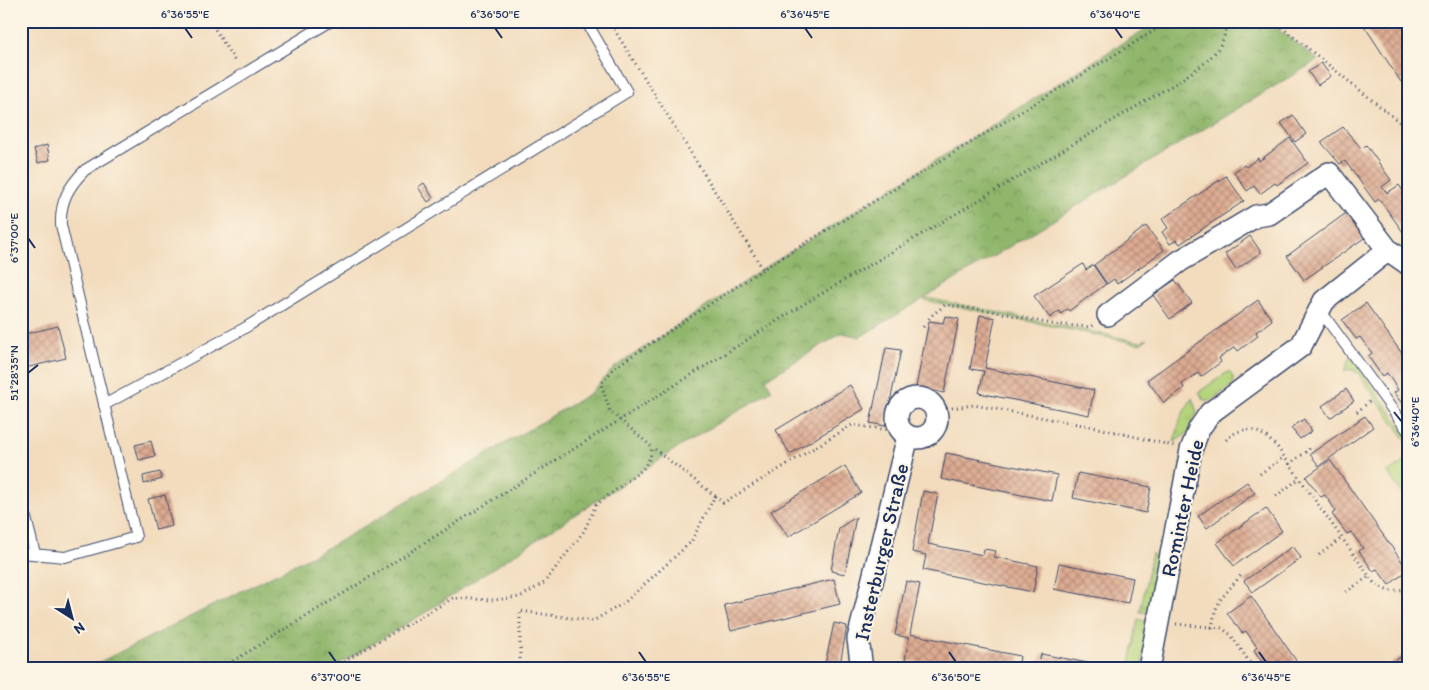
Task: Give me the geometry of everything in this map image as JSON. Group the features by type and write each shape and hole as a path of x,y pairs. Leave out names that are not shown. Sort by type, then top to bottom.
{"street":[{"path":"1108,315 1180,262 1256,216 1269,214 1329,173 1388,250 1408,264"},
{"name":"Rominter Heide","path":"1149,669 1191,450 1199,430 1210,413 1301,346 1324,302 1388,250"},
{"name":"Insterburger Straße","path":"862,669 858,639 904,432 898,412 904,402 910,399 916,398 928,401 936,410 937,424 933,430 922,438 904,432"}],"lane":[{"path":"21,553 65,556 136,537 61,225 60,209 66,194 74,181 85,170 331,21"},
{"path":"104,406 243,329 626,92 586,21"},
{"path":"1320,310 1408,431"},
{"path":"21,498 35,554"}],"path":[{"path":"210,21 243,75"},
{"path":"609,21 763,269"},
{"path":"904,432 852,425 723,503 610,412 601,384 615,367 763,269 1170,21"},
{"path":"220,669 388,566 804,304 1176,83 1213,58 1226,32 1226,21"},
{"path":"1274,21 1408,129"},
{"path":"923,327 931,316 945,305 993,311 1051,324 1090,327 1108,315"},
{"path":"936,410 974,405 1094,427 1191,450"},
{"path":"1226,440 1234,432 1244,429 1258,431 1269,438 1290,464 1368,577 1382,589 1398,591 1408,589"},
{"path":"1290,464 1309,450 1310,446"},
{"path":"331,669 453,598 494,600 520,597 544,583 584,531 596,505 643,469 650,458 652,447"},
{"path":"1260,474 1284,457"},
{"path":"1276,496 1299,479"},
{"path":"520,669 520,612 593,621 624,603 691,542 715,496"},
{"path":"1319,555 1342,538"},
{"path":"1212,628 1214,611 1220,600 1242,574"},
{"path":"1346,592 1368,577"},
{"path":"1158,621 1222,628 1231,635 1254,669"}],"green space":[{"path":"1158,21 1267,21 1318,60 860,337 842,333 766,379 772,390 674,450 423,614 331,669 86,669 331,546 589,394 615,367 763,269"},
{"path":"927,298 1141,342 1147,339 1140,344 924,300"},
{"path":"1349,358 1352,358 1408,436 1408,443 1357,372 1350,369 1344,372"},
{"path":"1229,371 1234,379 1233,385 1210,401 1204,400 1199,392"},
{"path":"1192,398 1197,412 1188,433 1174,442 1181,417"},
{"path":"1408,459 1408,502 1388,473"},
{"path":"1152,553 1161,564 1150,613 1140,612"},
{"path":"1138,619 1149,622 1142,669 1129,669"}],"building":[{"path":"1361,21 1408,21 1408,78 1401,82"},
{"path":"1321,63 1331,76 1318,85 1308,72"},
{"path":"1293,115 1306,134 1295,142 1281,123"},
{"path":"1343,127 1362,149 1366,145 1391,180 1382,187 1387,193 1399,185 1403,191 1408,188 1406,236 1379,199 1375,202 1345,161 1340,164 1321,142"},
{"path":"1290,138 1308,163 1277,185 1275,183 1260,194 1254,186 1247,191 1234,172 1244,165 1246,167 1258,158 1259,161"},
{"path":"47,145 50,160 38,163 34,149"},
{"path":"1226,176 1244,201 1180,244 1177,240 1170,244 1162,232 1168,228 1162,219"},
{"path":"424,183 433,198 428,202 418,187"},
{"path":"1349,211 1367,236 1304,280 1287,256"},
{"path":"1146,226 1164,250 1117,284 1114,279 1107,284 1094,265"},
{"path":"1250,236 1261,252 1236,270 1225,254"},
{"path":"1083,264 1086,270 1093,265 1106,284 1069,311 1067,309 1061,314 1059,311 1050,318 1034,296"},
{"path":"1175,280 1192,303 1170,319 1153,295"},
{"path":"1258,300 1272,320 1256,332 1258,336 1238,351 1235,347 1219,358 1221,362 1201,377 1198,373 1182,384 1184,388 1164,403 1147,380"},
{"path":"1366,303 1408,362 1408,411 1394,393 1398,390 1387,373 1382,376 1368,356 1372,353 1360,337 1356,339 1342,320"},
{"path":"980,315 995,318 985,368 1094,390 1089,415 979,393 984,371 970,369"},
{"path":"945,316 959,319 944,393 916,387 929,321 943,323"},
{"path":"58,326 66,358 21,369 21,335"},
{"path":"886,348 901,350 885,426 870,423"},
{"path":"21,375 26,393 21,394"},
{"path":"850,385 864,409 790,454 776,430"},
{"path":"1346,389 1354,401 1330,418 1322,406"},
{"path":"1365,416 1373,427 1319,466 1310,454"},
{"path":"1304,419 1312,431 1300,439 1291,428"},
{"path":"151,441 155,456 139,460 135,445"},
{"path":"946,453 1057,475 1052,501 941,479"},
{"path":"1330,460 1408,570 1389,585 1377,569 1373,571 1359,551 1363,548 1351,532 1347,534 1332,514 1336,511 1325,495 1321,497 1306,477"},
{"path":"845,466 861,493 788,537 771,511"},
{"path":"160,472 162,479 144,484 143,476"},
{"path":"1078,473 1151,487 1146,513 1073,498"},
{"path":"1247,482 1255,493 1207,528 1198,516"},
{"path":"923,491 938,494 928,544 983,555 984,549 996,551 994,557 1038,566 1033,592 923,570 926,555 912,552"},
{"path":"165,495 172,526 156,530 148,499"},
{"path":"1266,508 1282,531 1234,566 1217,543"},
{"path":"856,517 845,574 831,571 839,528"},
{"path":"1293,546 1301,558 1253,592 1244,581"},
{"path":"1059,563 1133,578 1128,603 1054,589"},
{"path":"834,579 840,604 731,631 724,605"},
{"path":"906,581 920,584 910,634 1020,656 1018,669 951,669 905,660 909,638 895,635"},
{"path":"1251,596 1302,669 1267,669 1254,650 1257,647 1246,631 1242,633 1227,613"},
{"path":"834,623 847,626 840,664 838,669 824,669"},
{"path":"1408,652 1408,669 1384,669 1390,664"},
{"path":"1041,654 1114,668 1038,669"}]}
